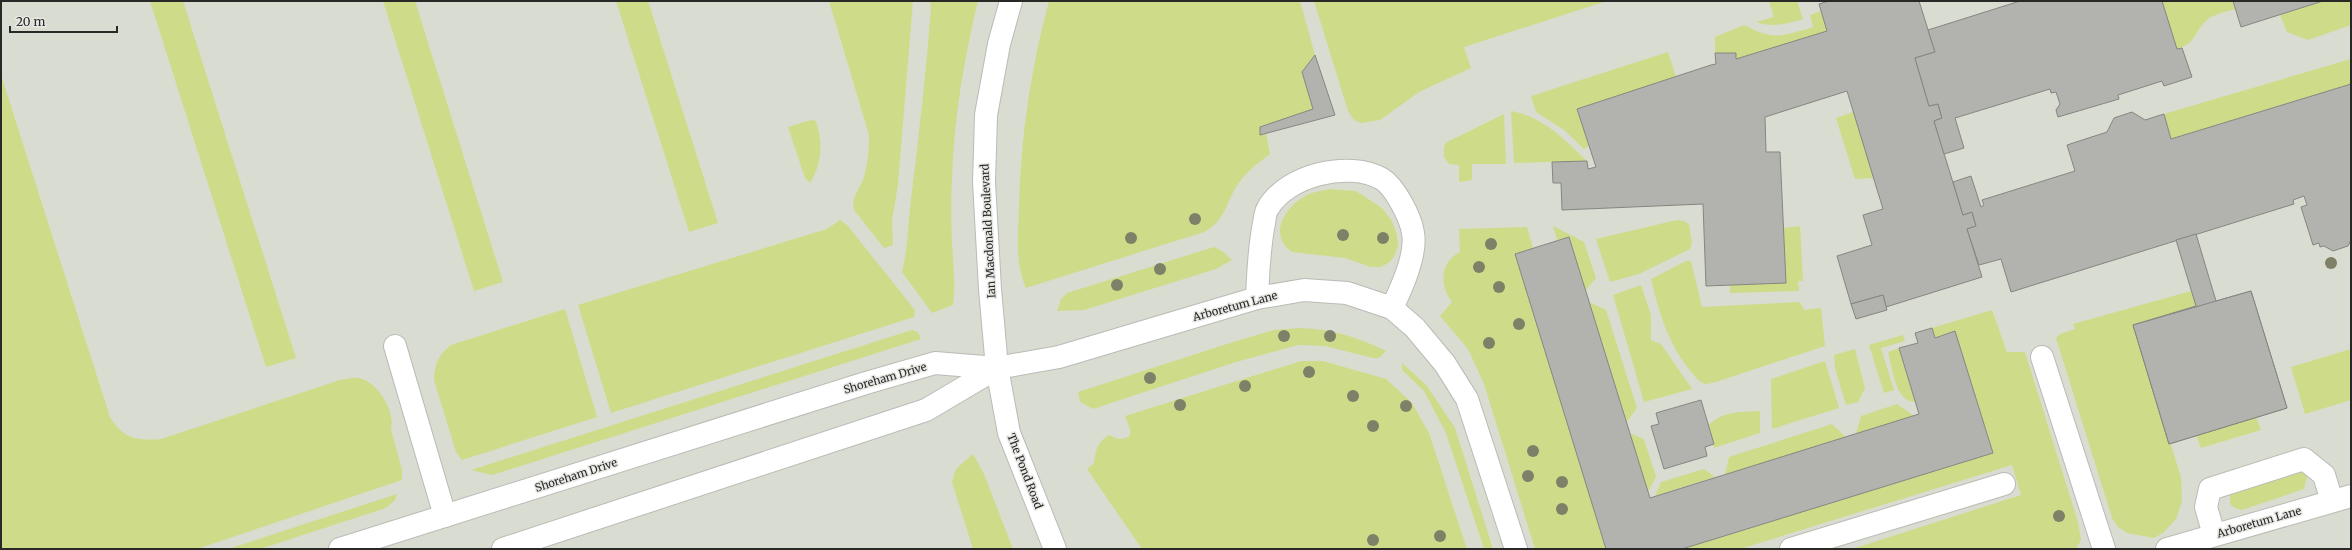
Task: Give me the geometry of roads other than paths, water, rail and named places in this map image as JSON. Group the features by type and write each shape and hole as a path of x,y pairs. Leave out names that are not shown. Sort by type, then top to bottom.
{"street":[{"name":"Ian Macdonald Boulevard","path":"997,368 990,289 984,167 986,115 999,44 1010,1"},
{"path":"1257,298 1259,248 1267,208 1288,186 1320,173 1348,171 1383,180 1401,202 1414,234 1409,271 1392,308"},
{"name":"Arboretum Lane","path":"997,368 1059,357 1257,298 1304,290 1347,294 1392,308 1415,328 1445,364 1467,399 1516,549"},
{"path":"395,346 445,516"},
{"path":"2042,357 2104,549"},
{"name":"Shoreham Drive","path":"340,549 866,383 935,363 997,368"},
{"path":"503,549 926,410 997,368"},
{"name":"The Pond Road","path":"997,368 1009,433 1055,549"},
{"path":"2214,535 2206,507 2210,489 2304,459 2324,474 2342,498"},
{"path":"1791,549 2004,484"},
{"name":"Arboretum Lane","path":"2167,549 2342,498"}]}
